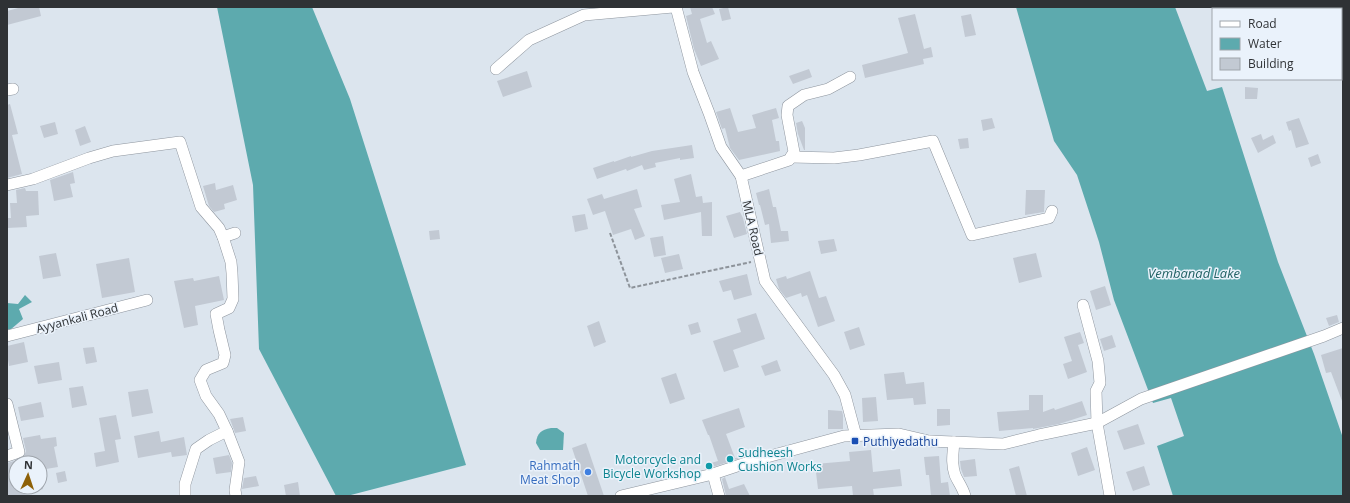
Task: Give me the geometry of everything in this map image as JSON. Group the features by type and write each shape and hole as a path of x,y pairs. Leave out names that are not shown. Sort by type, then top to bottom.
{"street":[{"path":"496,69 529,40 584,15 674,7"},
{"name":"MLA Road","path":"674,7 693,72 721,147 741,176 765,281 834,375 845,395 856,436"},
{"path":"741,176 789,160 794,152 787,115 788,106 804,95 828,89 850,77"},
{"path":"791,157 834,158 853,156 933,141 972,235 1049,218 1052,211"},
{"path":"7,185 33,178 113,151 180,142 201,207 224,236 232,273 233,299 229,308 216,314 225,355 223,363 206,370 200,380 206,396 219,414 228,431 239,462 235,490 236,496"},
{"path":"224,236 235,233"},
{"name":"Ayyankali Road","path":"7,336 147,300"},
{"path":"1083,305 1098,361 1100,383 1096,391 1097,423 1110,496"},
{"path":"621,496 713,474 760,459 844,436 899,434 929,441 1003,444 1097,423 1141,399 1324,336 1343,328"},
{"path":"7,404 19,452 7,456"},
{"path":"185,496 185,484 196,449 209,440 228,431"},
{"path":"954,442 952,459 955,474 965,496"},
{"path":"713,474 720,496"}],"path":[{"path":"610,233 630,288 760,260"}],"water":[{"path":"217,7 312,7 350,99 466,465 347,496 336,496 259,349 253,185"},
{"name":"Vembanad Lake","path":"1016,7 1175,7 1207,91 1222,87 1278,262 1314,354 1343,438 1343,496 1173,496 1157,446 1184,436 1171,398 1153,403 1114,300 1099,242 1077,175 1054,141"},
{"path":"25,295 32,302 19,309 23,319 10,330 7,329 7,303 18,304"},
{"path":"551,428 557,428 564,433 563,450 540,450 536,443 540,432"}],"building":[{"path":"22,7 39,7 41,16 7,25 7,11"},
{"path":"690,7 712,7 715,14 700,19 707,43 711,41 719,59 701,66 694,49 686,16 692,14"},
{"path":"728,7 731,19 722,21 719,9"},
{"path":"915,14 924,49 931,47 933,57 923,59 924,64 865,78 862,65 908,53 898,18"},
{"path":"971,14 976,35 965,37 961,16"},
{"path":"809,69 812,77 793,84 789,76"},
{"path":"527,71 532,87 503,97 497,81"},
{"path":"1245,87 1258,88 1257,99 1245,99"},
{"path":"10,104 18,134 12,135 22,174 7,178 7,105"},
{"path":"730,108 738,132 756,128 752,115 776,108 779,118 772,120 776,141 779,141 780,151 739,160 730,148 725,128 722,129 716,112"},
{"path":"992,118 995,128 983,131 981,120"},
{"path":"1299,118 1309,144 1296,148 1291,130 1289,131 1286,122"},
{"path":"802,121 805,128 805,150 798,134 796,123"},
{"path":"55,122 58,134 44,138 40,126"},
{"path":"85,126 91,142 80,146 75,130"},
{"path":"1261,134 1263,140 1273,135 1276,143 1258,153 1251,138"},
{"path":"968,138 969,148 960,149 958,139"},
{"path":"692,145 694,158 680,160 680,158 655,163 656,167 644,170 642,165 627,171 626,169 597,179 593,168 652,151"},
{"path":"1318,154 1321,163 1311,167 1308,158"},
{"path":"73,172 75,183 70,184 73,197 54,201 50,180"},
{"path":"691,174 696,197 702,196 703,203 712,202 712,236 702,236 701,212 664,220 661,205 680,202 674,179"},
{"path":"215,183 216,190 233,185 237,200 224,204 225,209 214,212 209,206 203,186"},
{"path":"25,188 26,191 38,191 39,215 26,216 27,227 7,228 7,218 11,218 10,203 17,203 16,190"},
{"path":"637,189 642,207 634,209 645,236 635,240 631,229 613,235 605,211 593,215 587,199 602,194 604,199"},
{"path":"769,189 773,207 776,207 781,231 788,231 789,241 771,243 769,224 765,225 756,193"},
{"path":"1026,190 1045,190 1044,212 1025,215"},
{"path":"740,212 747,234 734,238 726,216"},
{"path":"585,214 588,229 575,232 572,216"},
{"path":"439,230 440,239 430,240 429,231"},
{"path":"663,236 666,255 654,257 650,238"},
{"path":"834,239 837,251 821,254 818,241"},
{"path":"56,253 61,276 43,279 39,256"},
{"path":"1036,253 1042,277 1019,283 1013,258"},
{"path":"679,254 683,269 665,273 661,258"},
{"path":"129,258 135,292 102,298 96,264"},
{"path":"810,271 819,298 826,296 835,321 818,327 807,295 802,297 801,293 786,298 779,289 776,279 786,276 787,279"},
{"path":"747,274 752,295 734,300 731,290 723,292 719,281"},
{"path":"219,276 224,300 195,306 198,325 184,328 174,281 193,278 194,281"},
{"path":"1105,286 1111,305 1096,310 1090,291"},
{"path":"756,313 765,339 733,350 739,367 724,372 713,341 741,332 737,319"},
{"path":"1337,315 1339,322 1329,326 1326,318"},
{"path":"599,321 606,342 594,347 587,326"},
{"path":"698,322 701,332 691,335 688,325"},
{"path":"859,327 865,345 850,350 844,332"},
{"path":"1080,332 1084,343 1078,345 1087,372 1068,379 1063,364 1072,361 1064,337"},
{"path":"1112,335 1116,347 1104,351 1100,339"},
{"path":"24,342 28,362 9,366 7,346"},
{"path":"94,347 97,362 86,364 83,348"},
{"path":"1343,348 1342,401 1331,372 1326,373 1321,355"},
{"path":"777,360 781,371 765,376 761,366"},
{"path":"59,362 62,380 38,384 34,366"},
{"path":"904,372 906,384 924,382 926,404 914,405 913,398 887,400 884,374"},
{"path":"676,373 685,399 670,404 661,378"},
{"path":"83,386 87,405 72,408 69,388"},
{"path":"148,389 153,413 132,417 128,392"},
{"path":"1029,395 1043,395 1043,412 1054,408 1055,410 1082,401 1087,415 1059,424 1033,429 999,431 997,412 1029,410"},
{"path":"876,397 878,421 863,422 862,398"},
{"path":"41,402 44,417 21,421 18,407"},
{"path":"739,408 745,427 726,434 735,458 743,457 713,467 711,463 718,461 702,420"},
{"path":"937,409 950,409 950,425 937,426"},
{"path":"828,410 842,411 843,429 828,429"},
{"path":"116,415 121,439 115,440 119,462 96,467 94,453 105,451 99,418"},
{"path":"243,417 246,431 235,433 230,419"},
{"path":"1138,424 1145,444 1124,450 1117,431"},
{"path":"159,431 161,442 184,437 187,455 172,457 171,452 138,458 134,436"},
{"path":"40,435 41,439 56,437 57,446 54,447 58,467 48,469 48,455 24,455 26,451 23,438"},
{"name":"Rahmath Meat Shop","path":"586,443 604,496 588,496 572,448"},
{"path":"1087,447 1095,470 1078,476 1071,453"},
{"path":"871,450 873,472 900,469 902,486 873,489 874,496 853,496 852,486 818,489 815,464 850,461 849,452"},
{"path":"229,455 232,463 231,472 216,474 213,458"},
{"path":"939,456 941,483 948,482 950,496 931,496 929,475 926,475 924,457"},
{"path":"975,459 977,476 964,477 960,461"},
{"path":"7,463 8,495 24,495 7,496"},
{"path":"1019,466 1027,496 1016,496 1009,469"},
{"path":"1144,466 1150,485 1133,491 1126,472"},
{"path":"65,471 67,481 58,483 56,473"},
{"path":"256,476 259,486 242,489 244,478"},
{"path":"725,477 729,489 744,484 750,496 726,496 722,479"},
{"path":"298,482 300,496 286,496 284,485"}],"place":[{"name":"Puthiyedathu","path":"855,441"},
{"name":"Sudheesh Cushion Works","path":"730,459"},
{"name":"Motorcycle and Bicycle Workshop","path":"709,466"},
{"name":"Rahmath Meat Shop","path":"588,472"}]}
